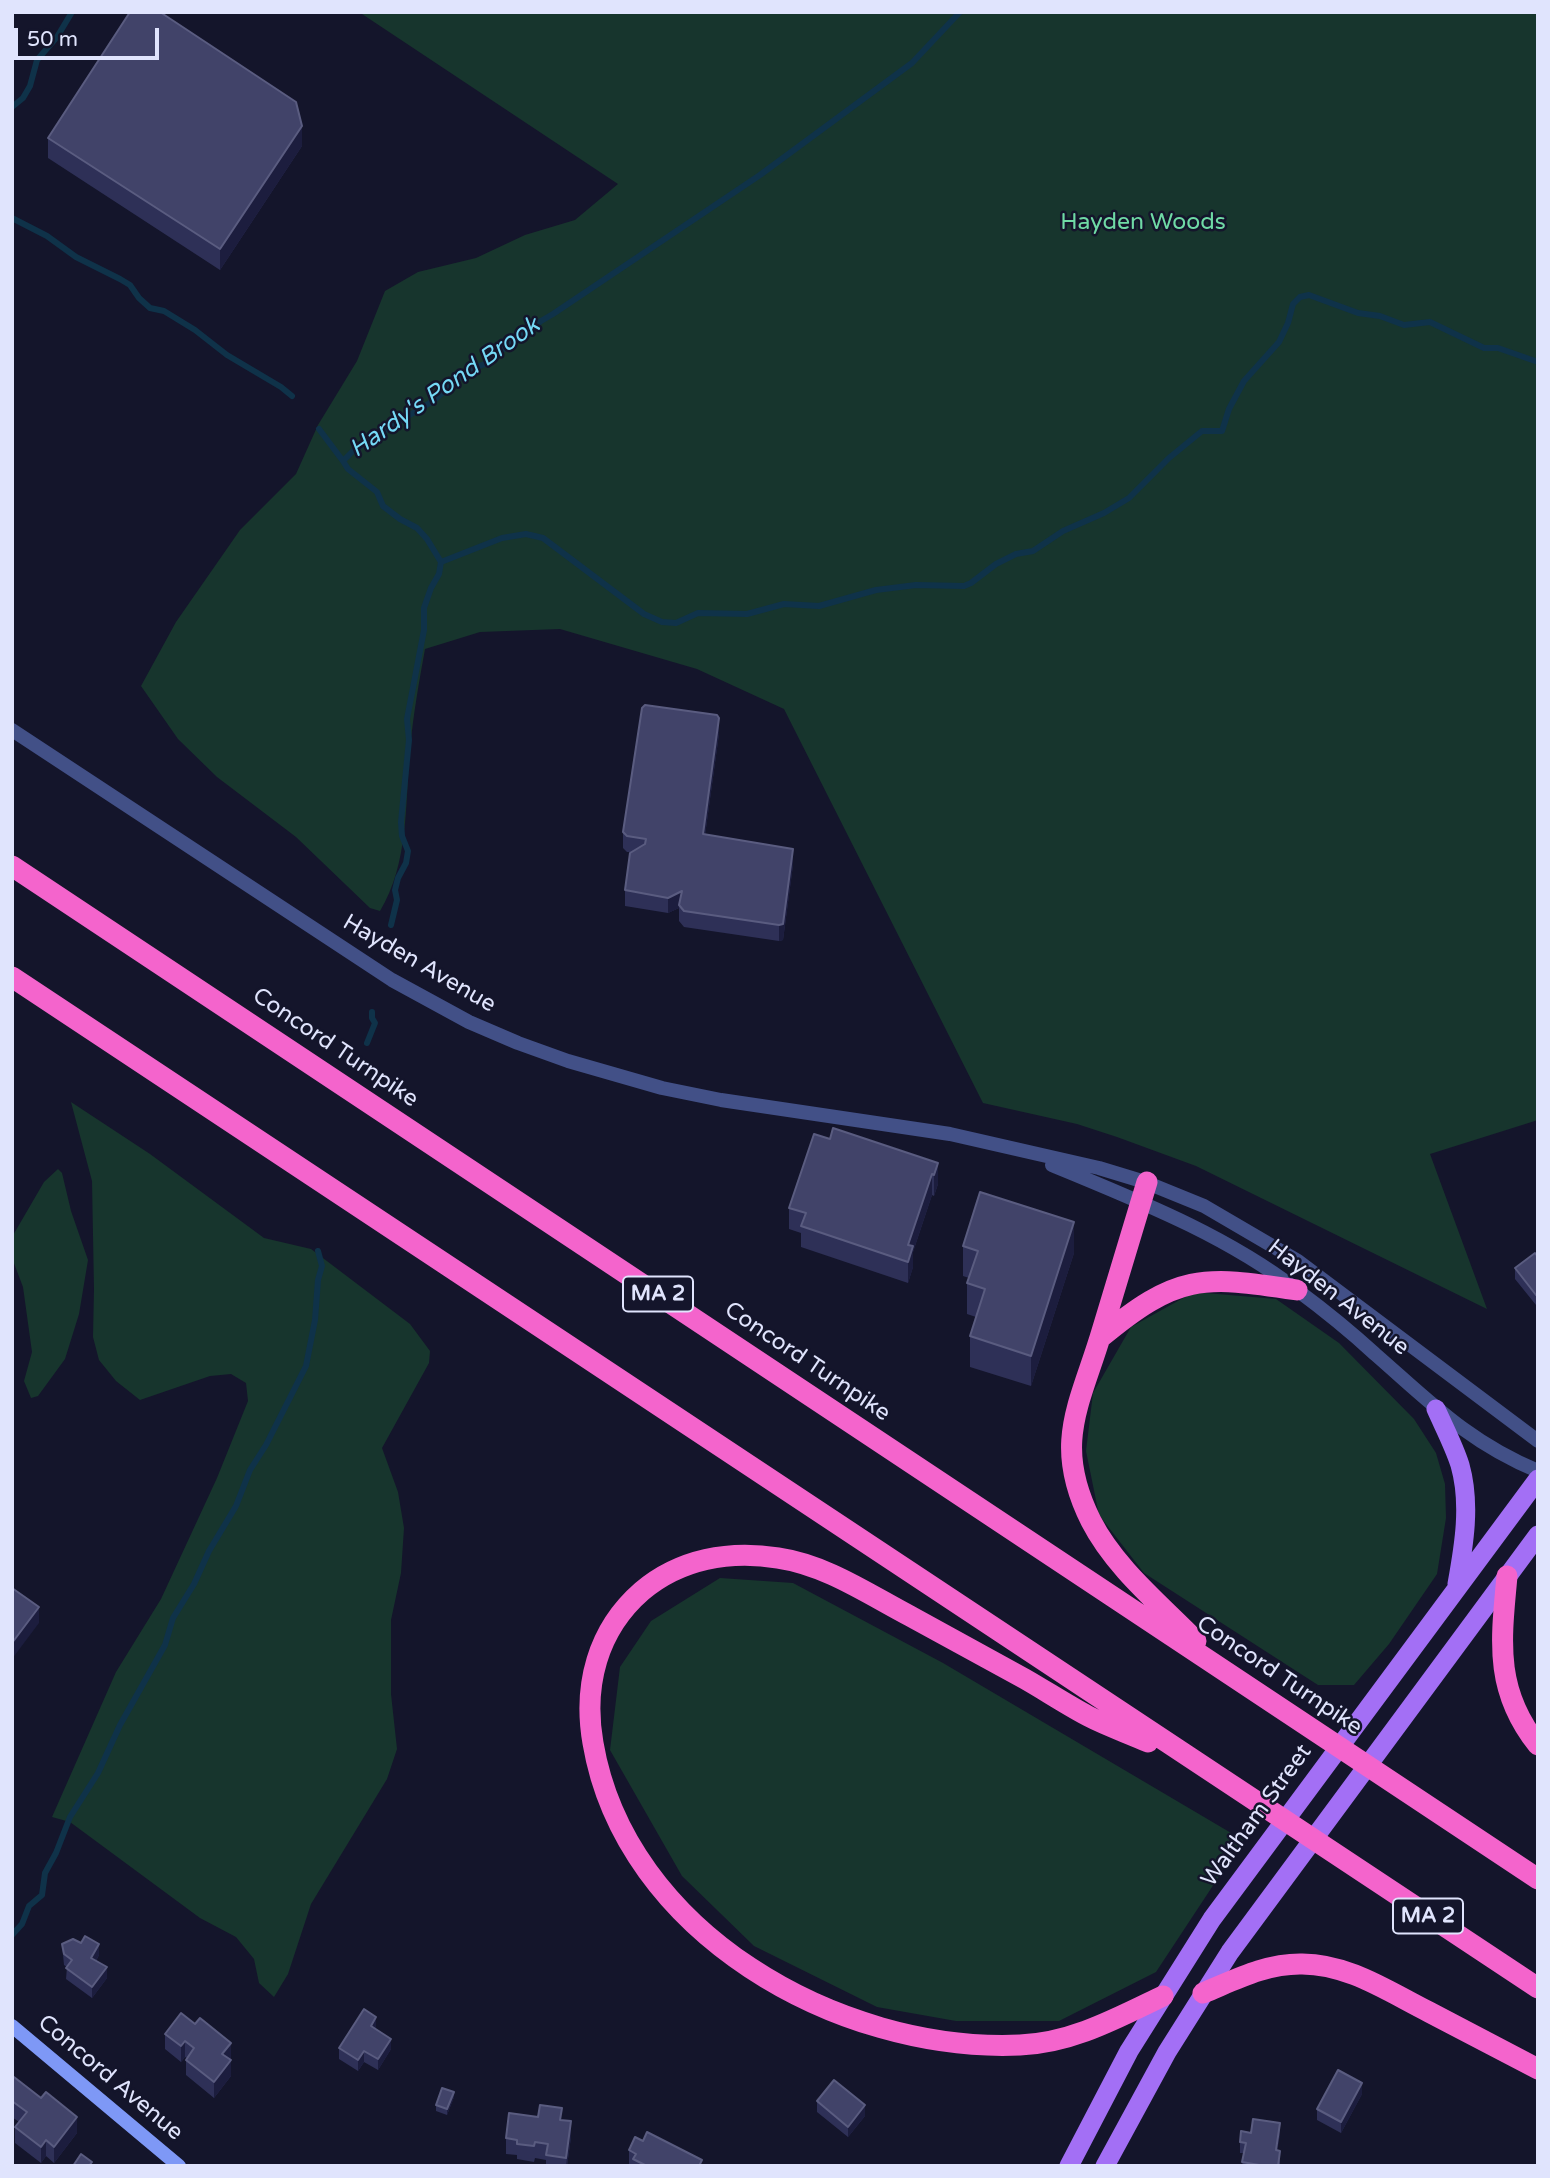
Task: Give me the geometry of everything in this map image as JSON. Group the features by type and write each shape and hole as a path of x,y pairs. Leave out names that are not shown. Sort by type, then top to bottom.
{"highway":[{"name":"Concord Turnpike","path":"12,866 1538,1879"},
{"name":"MA 2","path":"12,977 1538,1988"},
{"path":"1144,1192 1100,1338 1080,1392 1073,1419 1072,1459 1083,1501 1097,1531 1122,1565 1227,1673"},
{"path":"1100,1338 1155,1297 1186,1285 1233,1281 1297,1290"},
{"path":"1163,1996 1106,2023 1066,2038 1038,2044 993,2045 929,2039 878,2027 829,2009 777,1983 737,1957 698,1926 669,1898 634,1853 616,1819 598,1767 590,1721 591,1685 598,1653 613,1625 633,1599 659,1578 690,1563 711,1558 745,1555 780,1558 835,1576 1089,1716 1197,1763"},
{"path":"1507,1576 1502,1636 1504,1671 1516,1708 1538,1745"},
{"path":"1203,1993 1273,1967 1300,1964 1332,1967 1377,1985 1538,2069"}],"main road":[{"path":"1436,1409 1456,1455 1464,1488 1465,1531 1456,1589"},
{"name":"Waltham Street","path":"1069,2166 1111,2082 1222,1904 1538,1479"},
{"path":"1105,2166 1167,2052 1250,1923 1538,1535"},
{"name":"Concord Avenue","path":"12,2026 179,2166"}],"street":[{"name":"Hayden Avenue","path":"12,730 392,980 469,1022 518,1043 603,1072 662,1088 950,1134 1099,1168 1144,1192 1297,1290 1376,1354 1436,1409 1482,1442 1538,1471"},
{"name":"Hayden Avenue","path":"1018,1150 1144,1192 1214,1211 1298,1261 1538,1441"}],"green space":[{"name":"Hayden Woods","path":"359,12 1538,12 1538,1120 1430,1154 1487,1309 1196,1166 1077,1124 983,1103 784,709 697,669 560,629 480,632 425,649 411,737 401,853 389,893 380,911 370,908 296,837 217,777 178,739 141,686 176,622 240,530 296,474 318,425 357,361 385,291 418,272 476,258 525,235 575,220 618,184"},
{"path":"71,1102 150,1154 264,1238 311,1249 410,1324 430,1351 429,1363 382,1448 398,1492 404,1528 401,1573 391,1620 391,1694 397,1749 387,1779 311,1904 288,1974 274,1997 259,1983 254,1959 236,1937 200,1918 70,1822 52,1817 116,1672 161,1599 217,1478 248,1401 246,1383 231,1374 210,1376 140,1400 116,1381 99,1360 93,1337 92,1181"},
{"path":"58,1169 62,1173 71,1211 88,1260 79,1314 65,1359 38,1396 31,1398 24,1381 32,1352 23,1287 12,1258 12,1237 44,1182"},
{"path":"1194,1292 1276,1299 1339,1343 1414,1419 1436,1453 1445,1484 1446,1518 1437,1574 1389,1644 1354,1685 1318,1685 1144,1573 1099,1515 1086,1451 1093,1393 1131,1327"},
{"path":"720,1578 793,1583 943,1663 1243,1840 1156,1972 1059,2021 956,2021 877,2007 754,1946 682,1876 610,1750 620,1667 651,1621"}],"building":[{"path":"130,12 160,12 296,102 302,126 220,249 48,138"},
{"path":"645,705 717,715 719,718 703,834 793,849 783,924 684,911 679,905 682,891 668,898 625,890 630,853 645,844 646,839 627,836 623,832 642,708"},
{"path":"833,1128 938,1163 908,1245 913,1246 908,1262 801,1226 806,1213 789,1208 814,1134 830,1139"},
{"path":"980,1192 1074,1222 1031,1356 970,1336 985,1289 967,1283 978,1251 963,1246"},
{"path":"1535,1253 1538,1257 1536,1295 1515,1268"},
{"path":"12,1588 39,1607 12,1643"},
{"path":"85,1936 99,1944 91,1958 107,1967 92,1987 66,1968 72,1960 64,1954 62,1944 73,1939 81,1943"},
{"path":"364,2009 376,2017 371,2026 391,2039 378,2059 364,2051 358,2060 339,2048"},
{"path":"181,2013 195,2024 200,2018 231,2043 222,2054 231,2060 214,2082 186,2060 194,2048 185,2041 181,2046 165,2034"},
{"path":"1338,2070 1362,2083 1341,2122 1317,2109"},
{"path":"14,2077 41,2098 46,2092 77,2117 54,2147 46,2140 41,2147 15,2127 27,2112 12,2101"},
{"path":"834,2080 865,2105 848,2127 817,2101"},
{"path":"442,2088 454,2092 447,2109 436,2105"},
{"path":"540,2105 562,2108 560,2120 571,2121 566,2158 546,2155 548,2144 517,2144 517,2140 506,2138 509,2113 538,2117"},
{"path":"1253,2119 1280,2123 1276,2150 1280,2151 1278,2166 1242,2162 1246,2143 1240,2142 1241,2131 1251,2133"},
{"path":"647,2132 702,2160 699,2166 647,2166 633,2159 636,2154 629,2150 635,2137 643,2141"},
{"path":"81,2154 92,2162 89,2166 73,2166"}],"waterway":[{"path":"12,107 23,98 30,86 37,60 57,37 72,12"},
{"name":"Hardy's Pond Brook","path":"391,925 397,900 395,890 408,851 402,836 401,822 409,740 407,719 424,630 424,608 439,574 441,562 417,528 383,506 377,492 348,469 343,461 354,450 433,401 469,370 490,362 541,321 760,175 912,63 960,12"},
{"path":"12,218 47,236 76,257 130,285 150,308 164,311 195,330 227,355 292,396"},
{"path":"441,562 502,538 526,534 543,538 644,614 662,622 676,623 698,613 747,614 784,604 819,606 876,590 916,585 964,586 996,564 1016,554 1033,551 1063,531 1104,513 1129,498 1169,458 1202,431 1222,431 1229,409 1244,381 1279,342 1293,304 1300,297 1309,295 1358,313 1380,316 1404,325 1430,322 1484,348 1498,348 1538,362"},
{"path":"319,429 343,461"},
{"path":"367,1043 375,1023 372,1012"},
{"path":"12,1935 22,1924 29,1906 42,1895 45,1873 70,1817 98,1773 120,1725 165,1645 173,1618 236,1506 250,1470 266,1445 306,1366 322,1266 318,1251"}]}
